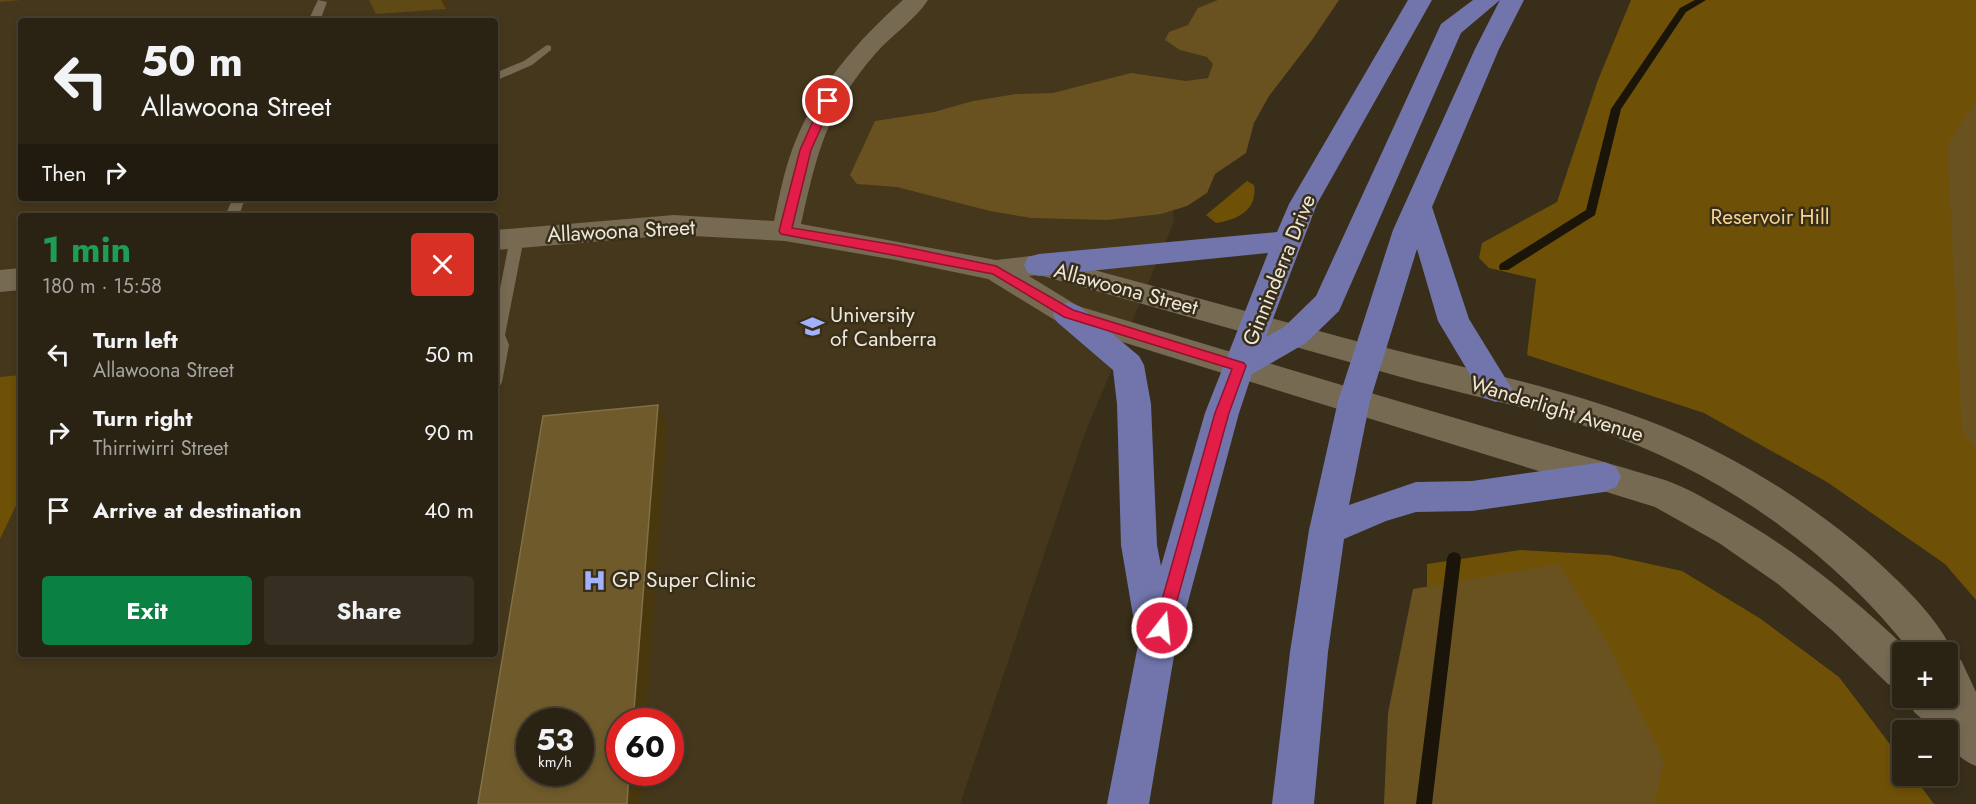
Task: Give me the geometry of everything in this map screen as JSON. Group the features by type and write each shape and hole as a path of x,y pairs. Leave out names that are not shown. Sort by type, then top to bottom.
{"main road":[{"name":"Ginninderra Drive","path":"1128,804 1156,650 1222,413 1287,241 1304,204 1420,0"},
{"path":"1240,366 1294,335 1328,303 1336,291 1450,29 1488,0"},
{"path":"1293,804 1310,652 1327,530 1354,401 1408,230 1487,49 1512,0"},
{"path":"1418,206 1454,321 1496,389"},
{"path":"1039,265 1287,241"},
{"path":"1068,314 1128,365 1134,404 1139,545 1156,650"},
{"path":"1327,530 1379,508 1416,496 1472,495 1604,477"}],"street":[{"path":"785,231 805,150 828,101 869,47 895,18 917,0"},
{"name":"Allawoona Street","path":"506,239 674,225 785,231 896,249 996,270 1039,265 1256,324"},
{"name":"Allawoona Street","path":"996,270 1068,314 1354,401"},
{"path":"0,281 18,279"},
{"name":"Wanderlight Avenue","path":"1256,324 1605,419 1689,454 1730,476 1804,524 1850,562 1888,598 1925,642"},
{"path":"1354,401 1665,495 1746,539 1824,597 1892,662"},
{"path":"1958,697 1971,739"},
{"path":"1938,708 1971,739"}],"lane":[{"path":"315,18 322,2"},
{"path":"498,76 528,63 547,48"},
{"path":"498,324 506,239"},
{"path":"498,337 502,345 498,366"}],"shaded area":[{"name":"University of Canberra","path":"0,0 1315,0 1169,174 1174,222 1085,433 960,804 0,804"},
{"path":"1218,0 1339,0 1269,96 1254,123 1246,153 1215,174 1207,193 1187,206 1161,214 1107,220 1031,218 990,211 897,187 857,184 850,175 875,121 934,112 973,101 1016,94 1053,93 1131,73 1186,81 1208,78 1213,64 1207,57 1180,50 1165,40 1169,32 1188,25 1198,8"},
{"path":"1976,101 1976,449 1962,430 1947,145"},
{"path":"1559,564 1607,642 1664,761 1654,804 1384,804 1388,713 1413,589"}],"green space":[{"name":"Reservoir Hill","path":"1631,0 1976,0 1976,600 1945,564 1827,482 1704,413 1527,355 1536,279 1489,268 1479,258 1482,243 1557,202 1598,80"},
{"path":"1247,181 1254,185 1254,194 1253,201 1244,212 1216,223 1206,215"},
{"path":"18,375 18,501 0,539 0,377"},
{"path":"1520,550 1609,555 1682,571 1761,619 1839,677 1892,747 1892,786 1920,786 1934,804 1426,804 1427,564"}],"building":[{"name":"GP Super Clinic","path":"658,405 634,708 606,708 606,786 628,786 627,804 478,804 543,416"}],"waterway":[{"path":"1504,267 1591,212 1616,109 1683,10 1702,0"},
{"path":"1424,804 1454,558"}],"place":[{"name":"University of Canberra","path":"812,327"},
{"name":"GP Super Clinic","path":"594,580"}],"route":[{"path":"828,101 805,150 785,231 896,249 996,270 1068,314 1240,366 1222,413 1162,628"}]}
